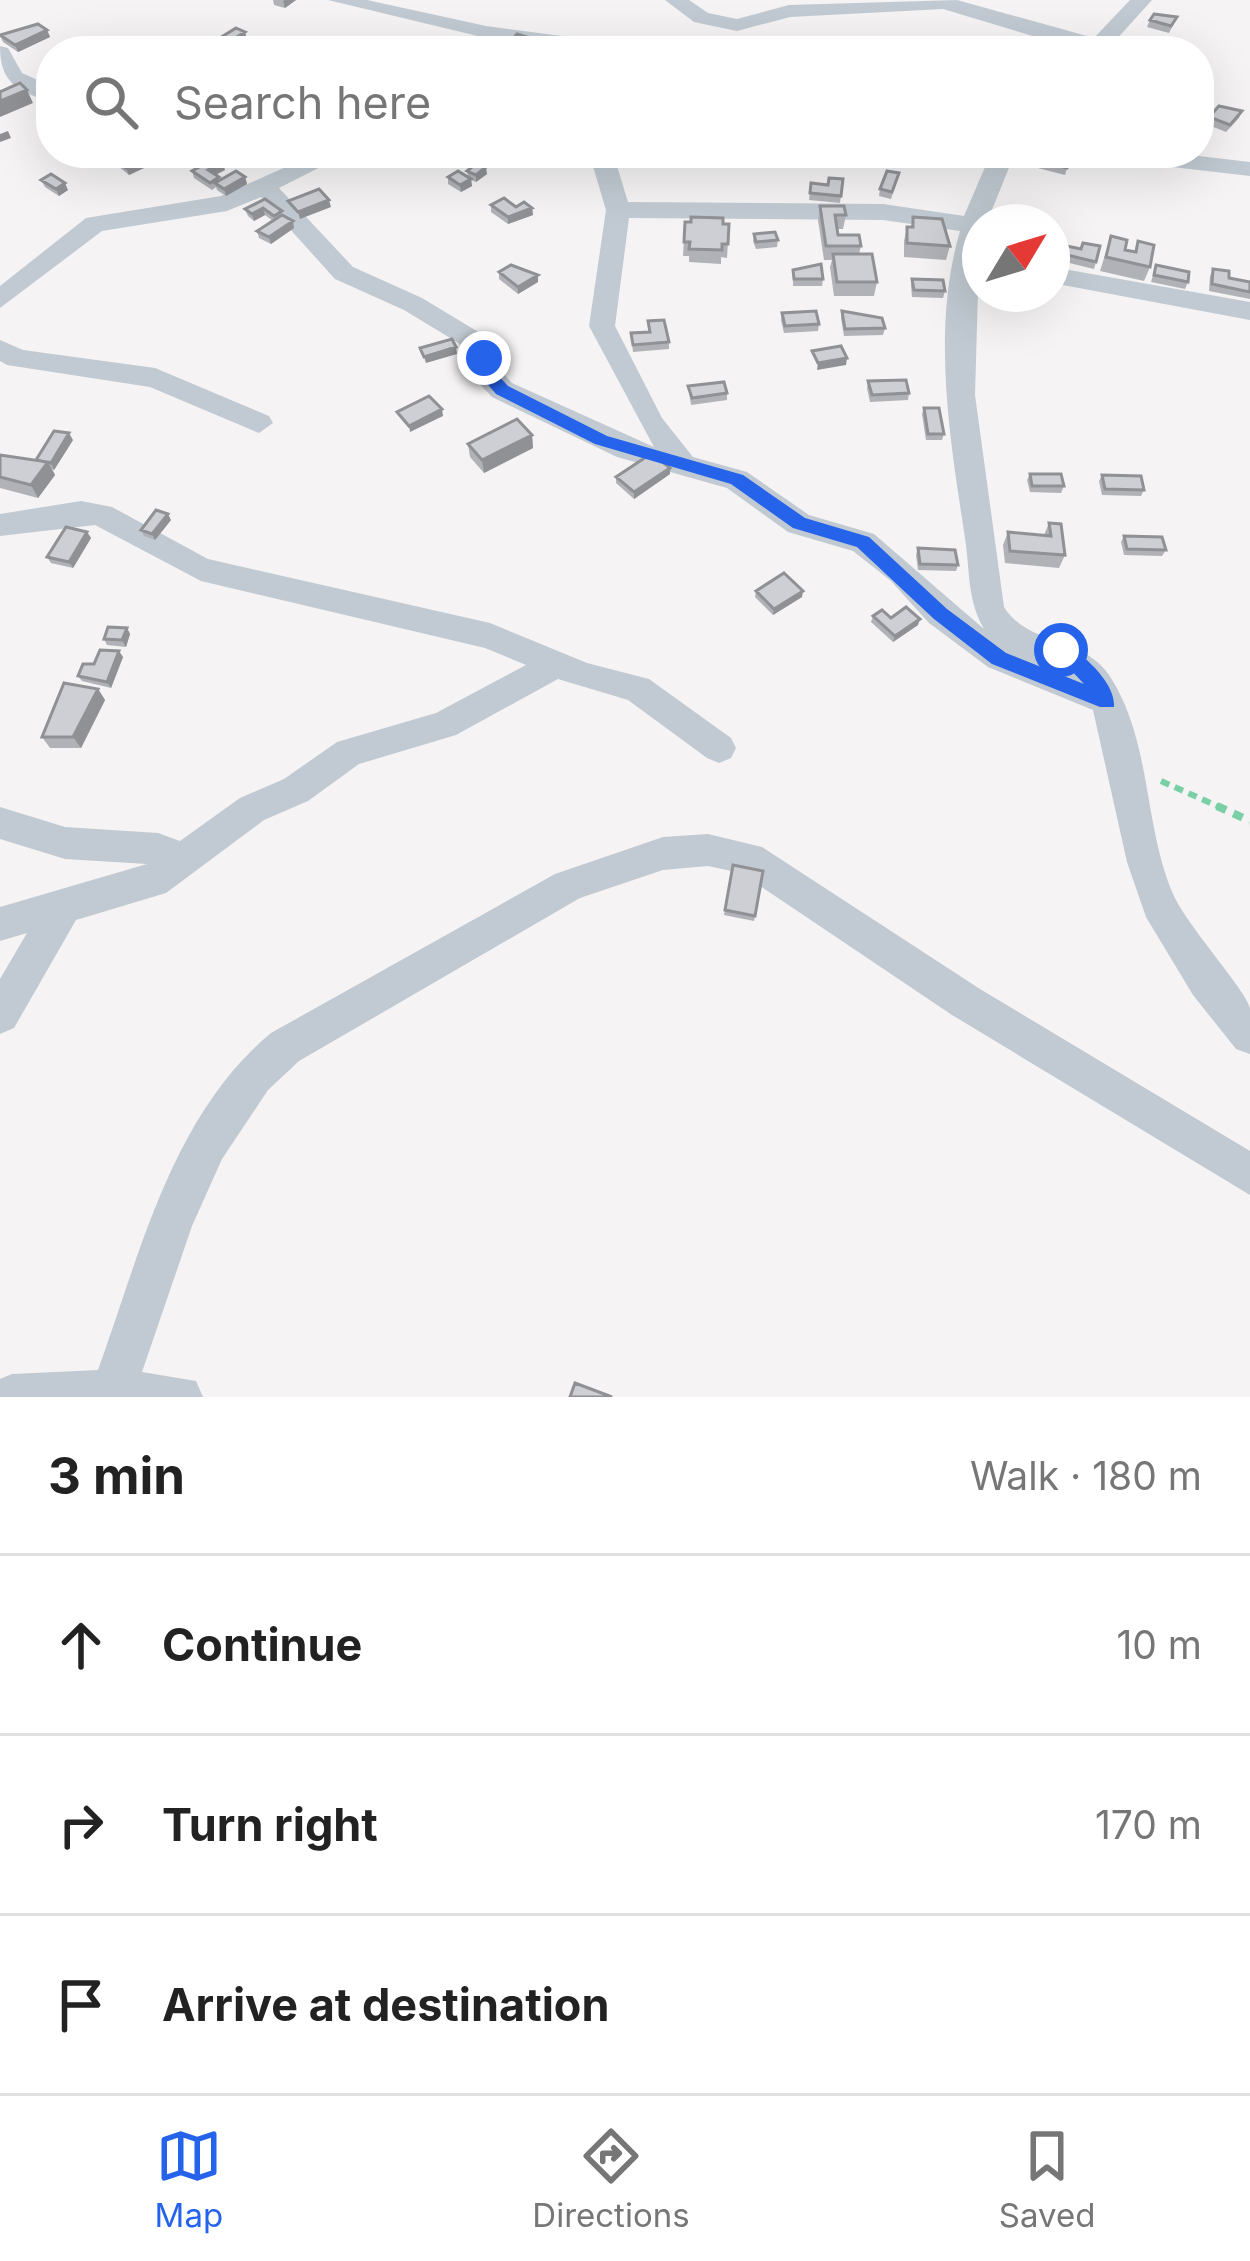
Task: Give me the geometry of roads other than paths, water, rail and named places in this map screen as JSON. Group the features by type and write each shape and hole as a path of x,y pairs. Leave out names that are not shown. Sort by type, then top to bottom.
{"street":[{"path":"338,0 461,36"},
{"path":"675,0 700,18 737,25 789,11 931,1 1051,36"},
{"path":"1108,36 1142,0"},
{"path":"0,53 3,70 36,88"},
{"path":"1214,165 1250,169"},
{"path":"0,299 95,224 227,203 307,168"},
{"path":"605,168 618,210 602,326 651,423 684,466"},
{"path":"977,204 994,168"},
{"path":"267,189 344,273 413,304 471,339 486,373 502,390 601,440 737,480 799,524 863,542 940,614 999,658 1107,701"},
{"path":"618,210 883,212 962,224"},
{"path":"1070,278 1250,310"},
{"path":"963,312 960,380 967,472 991,612 1012,633 1061,650 1084,670 1107,701 1130,768 1138,831 1172,934 1250,1035"},
{"path":"0,349 17,358 155,378 259,423"},
{"path":"0,525 49,516 101,514 201,569 490,636 556,665 654,697 719,748"},
{"path":"0,924 133,890 188,860 252,809 296,790 349,752 444,725 499,700 556,665"},
{"path":"0,824 65,844 158,849 188,860"},
{"path":"113,1392 217,1127 254,1076 315,1028 502,920 592,877 656,856 724,849 749,858 984,1013 1250,1174"},
{"path":"0,1016 63,908"},
{"path":"12,1397 113,1392 180,1397"}]}
